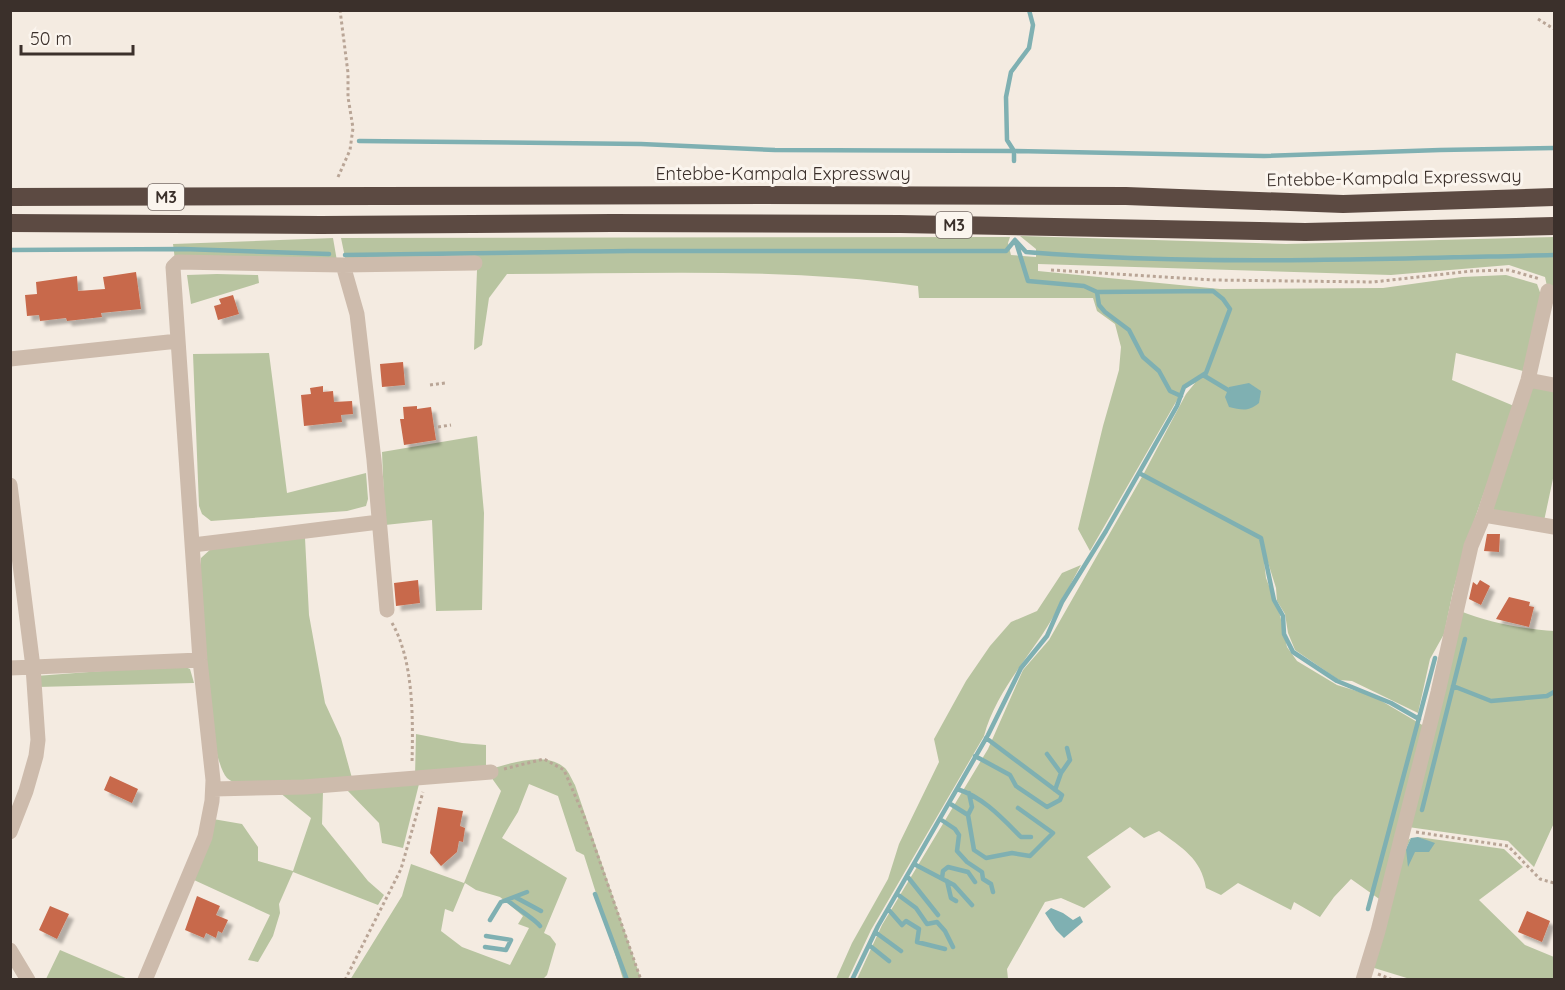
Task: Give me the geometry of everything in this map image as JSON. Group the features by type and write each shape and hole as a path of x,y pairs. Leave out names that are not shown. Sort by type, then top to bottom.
{"highway":[{"name":"Entebbe-Kampala Expressway","path":"10,197 1114,196 1344,204 1554,197"},
{"name":"M3","path":"10,223 900,224 1305,232 1554,226"}],"street":[{"path":"145,980 201,848 210,815 213,789 200,660 173,267 176,262 343,265 475,263"},
{"path":"343,265 357,314 374,460 387,610"},
{"path":"1363,980 1378,931 1438,692 1471,546 1484,515 1528,381 1548,291"},
{"path":"10,359 178,341"},
{"path":"1528,381 1554,385"},
{"path":"10,485 33,667 38,726 36,756 26,792 10,832"},
{"path":"1484,515 1554,527"},
{"path":"193,545 379,522"},
{"path":"10,668 200,660"},
{"path":"213,789 304,787 491,772"},
{"path":"10,950 28,980"}],"path":[{"path":"338,177 350,150 353,128 340,10"},
{"path":"1538,19 1554,29"},
{"path":"1052,270 1213,280 1373,282 1472,271 1509,270 1539,279 1548,291"},
{"path":"430,385 446,383"},
{"path":"438,427 451,425"},
{"path":"345,980 401,869 419,779 409,678 398,633 387,610"},
{"path":"491,772 544,759 564,770 584,816 641,980"},
{"path":"1403,831 1508,846 1540,879 1554,883"}],"green space":[{"path":"1020,236 1286,244 1554,237 1554,292 1548,291 1545,277 1509,265 1391,275 1038,264 1038,271 1220,289 1383,288 1462,277 1506,275 1537,284 1541,295 1523,371 1456,353 1452,380 1514,406 1465,547 1444,634 1430,659 1418,713 1352,681 1339,680 1295,650 1288,633 1285,614 1277,601 1276,588 1262,543 1266,578 1280,615 1287,647 1297,661 1337,685 1373,696 1424,726 1382,901 1351,879 1320,917 1294,902 1291,910 1238,883 1221,895 1206,888 1195,861 1159,831 1144,838 1130,827 1087,857 1111,887 1084,908 1061,898 1045,902 1007,969 1008,979 857,979 882,925 988,749 1023,670 1049,640 1143,475 1186,394 1195,383 1184,388 1090,551 1078,529 1119,370 1121,347 1115,324 1097,311 1093,298 919,298 918,286 816,276 661,273 507,274 489,298 482,345 474,350 477,270 346,262 341,238 1010,237 1008,243 1011,255 1036,257 1036,249"},
{"path":"333,238 337,261 175,260 173,244"},
{"path":"187,275 258,275 259,283 191,304"},
{"path":"269,353 287,493 366,473 368,499 366,506 347,511 211,521 202,514 199,506 193,354"},
{"path":"1531,387 1554,387 1554,474 1544,521 1495,514 1493,508"},
{"path":"477,436 484,513 482,610 436,611 432,520 385,525 382,452"},
{"path":"305,538 309,615 325,703 341,738 352,778 239,784 227,778 220,765 210,714 200,577 201,558 213,547"},
{"path":"1081,565 1058,609 1001,696 984,736 871,930 848,979 836,979 852,943 888,879 899,844 939,762 934,739 966,681 990,646 1011,622 1037,611 1062,573"},
{"path":"1460,611 1507,625 1554,631 1554,823 1534,867 1508,841 1408,827"},
{"path":"181,665 190,669 194,683 37,687 36,676"},
{"path":"416,734 486,745 486,770 415,776"},
{"path":"537,759 557,763 565,768 575,785 641,979 623,979 584,855 576,851 558,796 529,784 518,812 502,838 567,878 544,933 550,936 556,944 547,975 542,980 350,980 402,896 411,864 464,883 501,791 486,770","holes":["465,883 476,890 500,897 523,916 518,924 529,928 510,965 462,947 441,931 445,909 453,912"]},
{"path":"419,784 403,848 382,843 379,823 346,789"},
{"path":"279,792 323,792 322,824 368,881 384,895 378,905 293,872 279,904 280,913 273,936 258,962 248,960 270,915 194,880 213,819 242,824 258,847 258,861 293,871 311,818"},
{"path":"1418,837 1504,849 1523,867 1479,900 1525,945 1554,957 1554,979 1410,979 1371,967 1405,842 1411,838 1406,849 1415,851 1434,844"},
{"path":"60,950 128,979 46,979"}],"water":[{"path":"1249,383 1261,391 1259,403 1245,410 1229,407 1225,397 1229,387"},
{"path":"1418,837 1435,843 1429,852 1415,852 1408,867 1406,849 1411,838"},
{"path":"1051,908 1073,920 1080,916 1083,922 1064,938 1045,913"}],"building":[{"path":"136,272 141,309 101,313 102,317 67,321 66,318 40,321 39,315 27,316 25,295 37,294 36,282 77,276 78,291 105,289 103,277"},
{"path":"233,295 239,314 218,320 214,306 221,304 219,299"},
{"path":"403,362 405,385 382,387 380,364"},
{"path":"323,386 323,392 333,391 334,402 352,401 353,414 341,415 342,422 304,426 301,395 311,394 310,388"},
{"path":"417,406 417,409 431,407 436,440 404,445 400,419 404,419 403,407"},
{"path":"1487,534 1500,534 1499,552 1484,551"},
{"path":"418,580 420,603 396,606 394,583"},
{"path":"1480,580 1490,586 1481,605 1469,599 1473,582 1477,585"},
{"path":"1509,597 1530,602 1529,606 1534,607 1529,627 1496,619"},
{"path":"110,776 138,789 132,803 104,790"},
{"path":"438,807 463,811 460,826 465,828 463,842 459,841 457,852 441,866 430,853"},
{"path":"197,896 220,906 216,915 228,920 222,933 218,931 216,938 206,933 204,938 185,930"},
{"path":"50,906 69,914 57,939 39,930"},
{"path":"1527,911 1550,921 1542,942 1518,932"}],"waterway":[{"path":"1014,161 1014,151 1007,140 1006,97 1011,72 1029,48 1033,25 1029,10"},
{"path":"359,141 641,144 775,150 1014,151 1264,156 1554,148"},
{"path":"1015,240 1026,252 1158,259 1290,260 1554,255"},
{"path":"345,255 629,251 1006,251 1015,240"},
{"path":"1016,242 1028,281 1084,286 1097,292 1099,305 1129,330 1143,357 1159,371 1170,391 1181,396"},
{"path":"10,250 183,249 329,254"},
{"path":"852,980 878,926 988,735 1021,668 1047,636 1062,602 1106,531 1177,406 1184,387 1206,373 1230,309 1213,291 1097,292"},
{"path":"1203,375 1228,390"},
{"path":"1139,473 1261,538 1274,600 1283,616 1284,634 1293,652 1337,681 1391,703 1419,719"},
{"path":"1422,810 1465,639"},
{"path":"1368,909 1435,658"},
{"path":"1453,686 1491,701 1547,696 1554,692"},
{"path":"975,756 1010,775 1016,786 1047,807 1060,800 1062,795 986,738"},
{"path":"1055,790 1061,773 1070,760 1067,748"},
{"path":"1047,754 1061,773"},
{"path":"957,789 984,803 1021,837 1031,837"},
{"path":"968,815 972,807 969,793"},
{"path":"949,803 968,815 974,850 986,858 1012,853 1030,856 1053,833 1018,808"},
{"path":"940,819 955,829 959,835 957,851 967,862 982,872 983,879 991,884 993,892"},
{"path":"914,864 954,885 972,905"},
{"path":"942,878 943,871 948,867 968,872 975,882"},
{"path":"907,876 938,915"},
{"path":"947,881 951,898 956,901"},
{"path":"490,920 501,902 527,892"},
{"path":"595,894 627,980"},
{"path":"897,894 916,908 927,924 937,922 945,931 953,947"},
{"path":"515,897 541,911"},
{"path":"507,900 540,926"},
{"path":"888,909 902,925 906,921 919,929 917,942 945,949"},
{"path":"875,932 901,951"},
{"path":"485,947 506,950 511,940 486,936"},
{"path":"869,945 889,961"}]}
